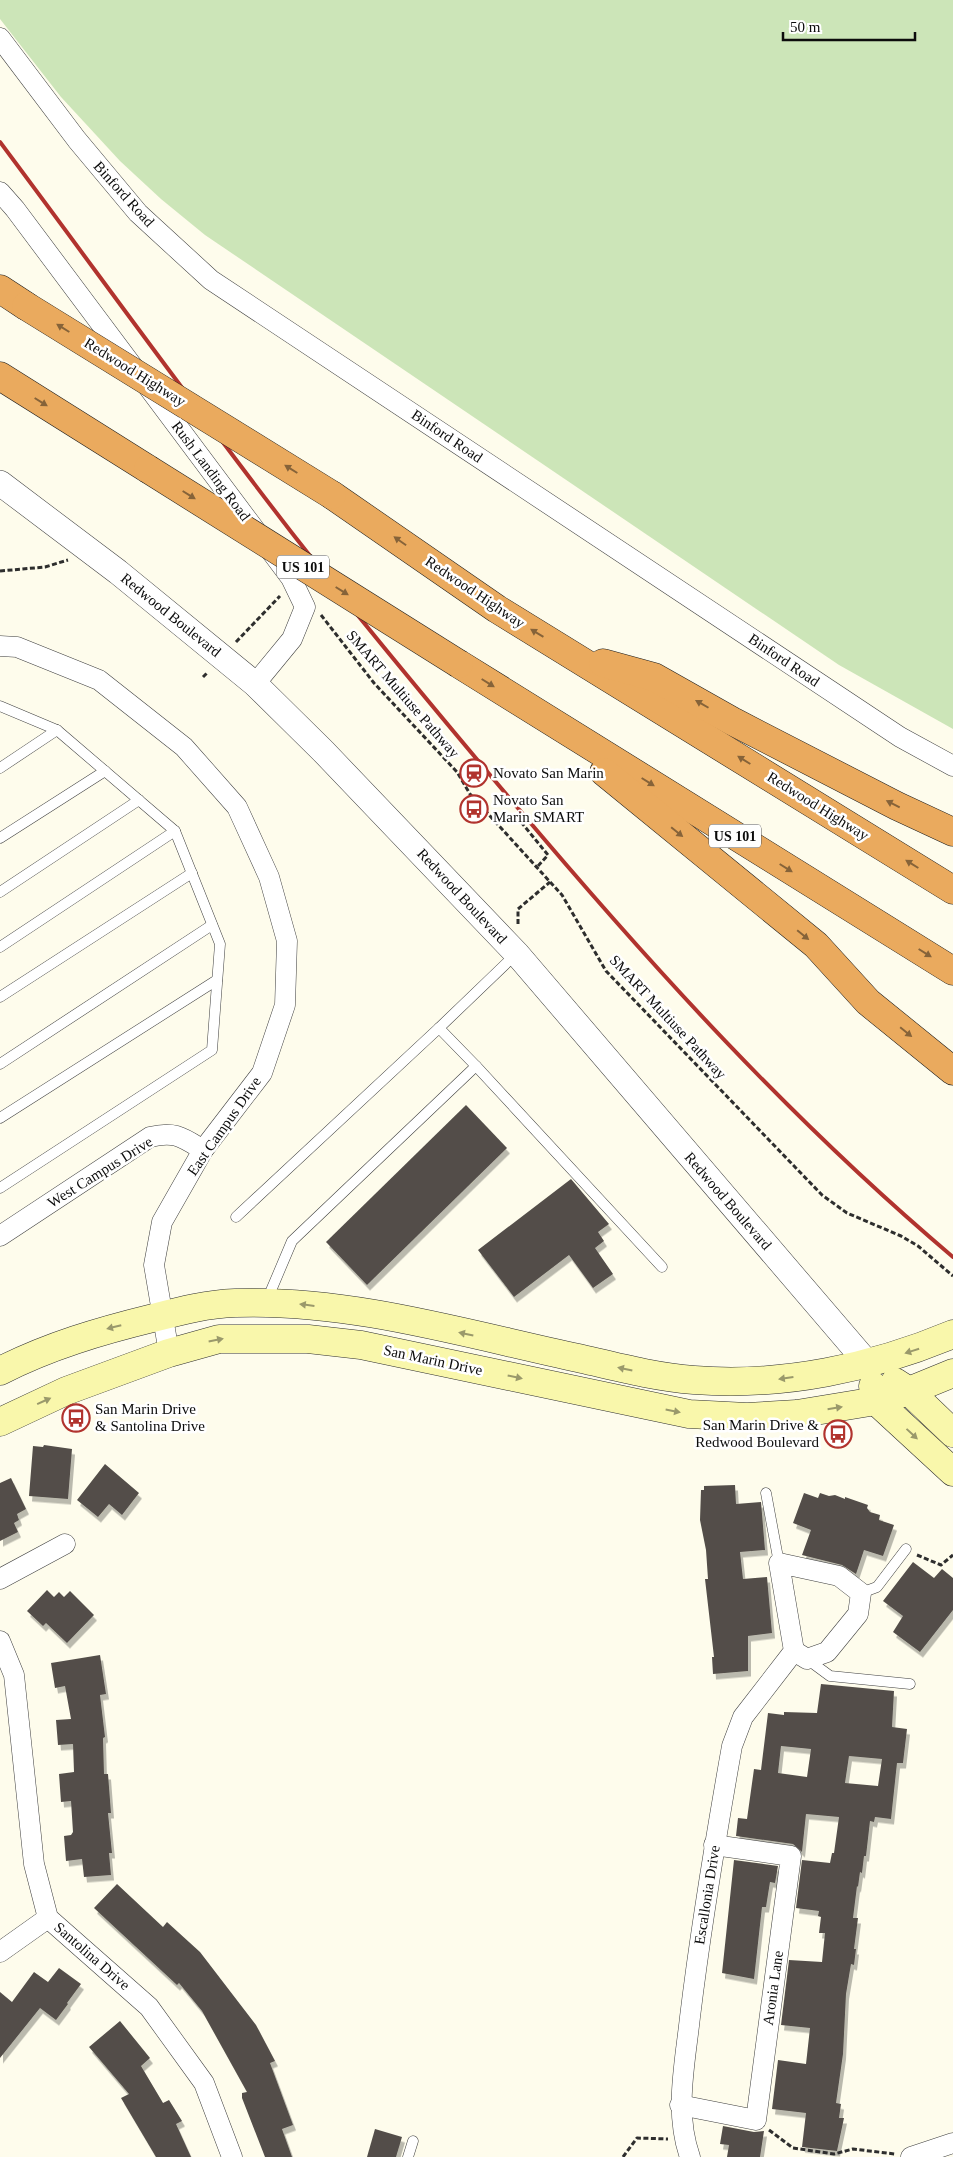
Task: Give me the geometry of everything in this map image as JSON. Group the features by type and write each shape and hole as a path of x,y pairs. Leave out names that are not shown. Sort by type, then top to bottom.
{"highway":[{"name":"Redwood Highway","path":"0,289 332,494 497,609 953,890"},
{"name":"US 101","path":"0,376 953,971"},
{"path":"577,657 654,677 732,721 897,806 953,832"},
{"path":"518,701 816,946 868,1002 953,1071"}],"main road":[{"path":"0,1370 55,1345 198,1306 235,1303 294,1304 355,1311 637,1371 693,1380 736,1382 785,1379 869,1365 953,1334"},
{"name":"San Marin Drive","path":"0,1422 66,1391 169,1352 219,1339 308,1339 361,1345 688,1414 746,1417 797,1414 876,1401 909,1391 953,1373"},
{"name":"Redwood Boulevard","path":"869,1365 909,1391 953,1433"},
{"name":"Redwood Boulevard","path":"869,1365 876,1401"},
{"path":"876,1401 953,1472"}],"street":[{"name":"Binford Road","path":"0,38 77,140 138,213 211,280 900,737 953,766"},
{"name":"Rush Landing Road","path":"0,192 15,209 291,578 301,599"},
{"name":"Redwood Boulevard","path":"0,483 88,549 255,684 393,822 510,947 869,1365"},
{"path":"255,684 292,639 305,607 301,599"},
{"name":"East Campus Drive","path":"0,646 17,647 99,680 184,748 237,807 269,877 287,941 285,1005 262,1073 203,1150 162,1222 154,1265 169,1352"},
{"name":"West Campus Drive","path":"0,1236 150,1137 166,1133 180,1136 203,1150"},
{"path":"0,1579 65,1544"},
{"path":"801,1655 779,1563 839,1576 861,1593"},
{"name":"Escallonia Drive","path":"687,2148 680,2105 700,1934 732,1746 743,1717 801,1655 827,1652 858,1614 861,1593"},
{"name":"Santolina Drive","path":"0,1642 14,1675 34,1864 48,1918 149,2006 204,2083 232,2157"},
{"name":"Aronia Lane","path":"714,1845 791,1856 756,2120"},
{"path":"0,1952 48,1918"},
{"path":"680,2105 756,2120"},
{"path":"911,2157 953,2143"}],"lane":[{"path":"0,706 57,730 175,831 220,944 212,1050 0,1188"},
{"path":"0,718 11,711"},
{"path":"0,768 57,730"},
{"path":"0,838 105,771"},
{"path":"0,892 139,800"},
{"path":"0,947 175,831"},
{"path":"0,996 192,873"},
{"path":"0,1064 212,925"},
{"path":"236,1217 439,1028 510,947"},
{"path":"0,1118 217,980"},
{"path":"439,1028 662,1267"},
{"path":"266,1304 292,1242 476,1066"},
{"path":"766,1493 779,1563"},
{"path":"861,1593 877,1587 906,1549"},
{"path":"801,1655 830,1676 910,1684"},
{"path":"408,2157 413,2141"}],"path":[{"path":"0,571 62,564 88,549"},
{"path":"203,677 281,594 301,599"},
{"name":"SMART Multiuse Pathway","path":"335,634 374,683 457,772 470,794 562,895 606,971 822,1195 848,1213 907,1239 953,1276"},
{"path":"521,822 548,855 537,867"},
{"path":"510,947 518,928 518,909 550,882"},
{"path":"906,1549 941,1565 953,1555"},
{"path":"756,2120 793,2148 834,2154 853,2149 870,2150 911,2157"},
{"path":"623,2157 637,2138 687,2148"}],"green space":[{"path":"0,0 953,0 953,729 839,665 205,235 161,199 120,161 61,97 0,19"}],"building":[{"path":"466,1105 507,1148 367,1285 326,1242"},
{"path":"571,1179 609,1224 598,1232 604,1241 595,1248 613,1274 593,1288 569,1255 514,1297 478,1250"},
{"path":"44,1445 72,1449 68,1499 29,1496 33,1446 43,1447"},
{"path":"105,1464 139,1493 122,1515 109,1504 98,1517 77,1500"},
{"path":"11,1478 26,1509 17,1514 19,1520 14,1523 18,1532 0,1541 0,1483"},
{"path":"735,1485 736,1504 761,1502 765,1550 740,1552 743,1579 767,1577 772,1633 748,1636 748,1671 713,1674 712,1657 714,1657 705,1579 708,1579 706,1550 700,1520 701,1490 704,1490 704,1486"},
{"path":"804,1493 818,1498 820,1493 829,1496 835,1495 868,1505 867,1508 870,1512 880,1515 879,1520 894,1525 883,1556 864,1550 856,1574 842,1565 802,1555 811,1530 793,1523"},
{"path":"913,1562 934,1578 942,1569 953,1578 953,1610 920,1652 893,1632 903,1616 883,1601"},
{"path":"47,1590 54,1597 59,1592 64,1597 70,1591 94,1615 67,1643 46,1623 43,1626 27,1611"},
{"path":"100,1655 106,1694 100,1695 105,1737 103,1738 104,1774 108,1774 111,1813 108,1813 112,1853 109,1853 111,1875 84,1877 82,1859 66,1861 64,1836 71,1835 73,1832 71,1801 61,1802 59,1774 74,1772 73,1744 58,1745 56,1720 71,1719 65,1686 55,1688 51,1663"},
{"path":"821,1684 894,1691 892,1727 907,1729 903,1763 897,1763 891,1819 875,1817 874,1822 870,1821 866,1856 864,1856 862,1873 860,1872 857,1886 853,1918 858,1918 854,1949 856,1949 854,1965 851,1964 846,1994 843,2054 836,2103 841,2104 839,2118 844,2118 837,2151 802,2147 806,2113 772,2109 778,2060 806,2064 810,2028 781,2025 789,1960 822,1962 825,1933 819,1933 821,1917 818,1916 819,1911 796,1908 802,1860 830,1863 832,1853 834,1853 839,1817 806,1814 802,1852 793,1844 736,1836 738,1818 747,1819 754,1769 761,1770 768,1713 784,1715 784,1712 817,1713","holes":["781,1746 811,1749 807,1777 778,1773","849,1756 882,1759 878,1786 845,1783"]},
{"path":"734,1860 778,1866 775,1883 770,1882 766,1907 762,1907 754,1979 722,1973"},
{"path":"117,1884 163,1927 167,1922 200,1952 256,2025 275,2061 270,2063 293,2125 282,2129 292,2157 265,2157 242,2098 242,2093 247,2092 202,2011 179,1983 177,1985 94,1908"},
{"path":"59,1968 81,1984 68,2004 56,2020 40,2008 0,2058 0,1992 12,2002 34,1972 48,1982"},
{"path":"120,2021 150,2058 141,2066 163,2103 169,2100 182,2121 176,2124 191,2157 156,2157 121,2098 129,2094 89,2047"},
{"path":"723,2126 754,2132 764,2131 760,2157 727,2157 729,2145 720,2144"},
{"path":"375,2129 402,2137 396,2157 367,2157"}],"railway":[{"path":"0,142 181,387 292,533 403,671 568,867 672,984 780,1097 836,1152 953,1257"}],"place":[{"name":"Novato San Marin","path":"474,773"},
{"name":"Novato San Marin SMART","path":"474,809"},
{"name":"San Marin Drive & Santolina Drive","path":"76,1418"},
{"name":"San Marin Drive & Redwood Boulevard","path":"838,1434"}]}
